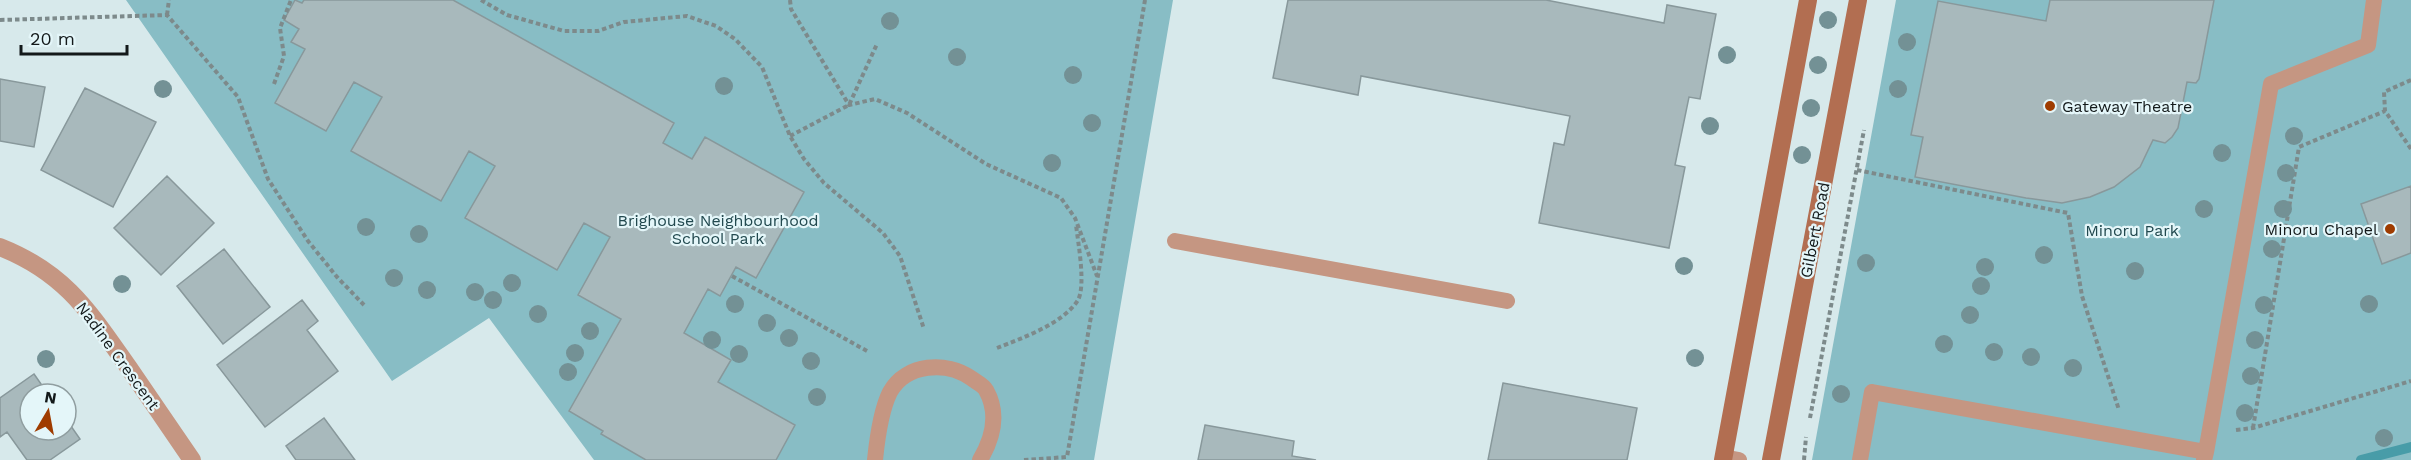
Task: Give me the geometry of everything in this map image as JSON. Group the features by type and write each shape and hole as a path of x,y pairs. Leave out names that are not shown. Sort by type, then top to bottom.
{"main road":[{"path":"1728,459 1808,0"},
{"name":"Gilbert Road","path":"1772,460 1858,0"}],"street":[{"name":"Nadine Crescent","path":"0,247 27,257 47,271 91,314 192,460"}],"lane":[{"path":"1860,460 1872,392 2120,437 2205,456 2271,84 2368,45 2374,0"},
{"path":"1175,241 1507,301"},
{"path":"874,460 879,431 891,392 910,371 938,366 963,372 985,388 994,414 990,443 980,460"}],"path":[{"path":"169,0 167,15 238,97 268,179 308,241 337,277 364,305"},
{"path":"274,84 284,56 280,28 291,0"},
{"path":"480,0 507,15 564,31 598,31 633,21 687,16 716,26 735,39 762,67 790,135 804,159 824,183 883,233 900,256 924,329"},
{"path":"790,0 791,9 849,105"},
{"path":"1024,460 1067,457 1145,0"},
{"path":"0,20 167,15"},
{"path":"849,105 877,44"},
{"path":"2411,80 2384,92 2385,111 2411,149"},
{"path":"790,135 849,105 875,99 907,113 986,164 1061,198 1075,218 1098,278"},
{"path":"2385,111 2299,147 2253,428 2411,381"},
{"path":"1857,170 2068,213 2082,296 2119,404 2120,437"},
{"path":"998,348 1052,325 1078,299 1082,273 1075,218"},
{"path":"732,276 867,351"}],"green space":[{"name":"Brighouse Neighbourhood School Park","path":"126,0 1173,0 1094,460 594,460 489,318 392,381"},
{"name":"Minoru Park","path":"1896,0 2411,0 2411,460 1812,460"}],"building":[{"path":"295,0 302,3 304,0 453,0 674,123 663,143 692,159 705,137 804,192 756,278 736,267 720,296 708,289 684,333 731,360 718,382 795,425 776,460 646,460 601,434 603,431 569,411 621,319 578,295 610,237 584,223 557,270 465,218 495,166 469,151 441,201 351,151 382,97 354,82 326,131 275,103 305,49 291,42 299,29 284,20"},
{"path":"1288,0 1546,0 1664,23 1667,5 1716,14 1700,99 1689,97 1675,165 1685,167 1669,248 1539,223 1554,143 1564,145 1570,116 1361,76 1358,95 1273,78"},
{"name":"Gateway Theatre","path":"2050,0 2214,0 2199,79 2196,83 2187,82 2178,128 2172,137 2165,143 2153,140 2140,167 2114,187 2090,197 2062,203 1915,177 1923,137 1911,135 1938,1 2046,21"},
{"path":"0,79 45,87 34,147 0,141"},
{"path":"85,88 156,122 113,207 41,170"},
{"path":"167,176 214,223 161,275 114,228"},
{"name":"Minoru Chapel","path":"2411,186 2411,253 2382,264 2361,204"},
{"path":"224,249 270,307 223,344 177,286"},
{"path":"302,300 318,321 307,330 338,371 265,427 217,365"},
{"path":"34,374 40,382 23,382"},
{"path":"1503,383 1637,408 1627,460 1488,460"},
{"path":"18,385 18,442 76,442 50,460 27,460 7,432 0,437 0,398"},
{"path":"324,418 355,460 296,460 286,446"},
{"path":"1205,425 1294,441 1292,456 1316,460 1198,460"}],"waterway":[{"path":"2361,460 2411,447"}],"place":[{"name":"Gateway Theatre","path":"2050,106"},
{"name":"Minoru Chapel","path":"2390,229"}]}
